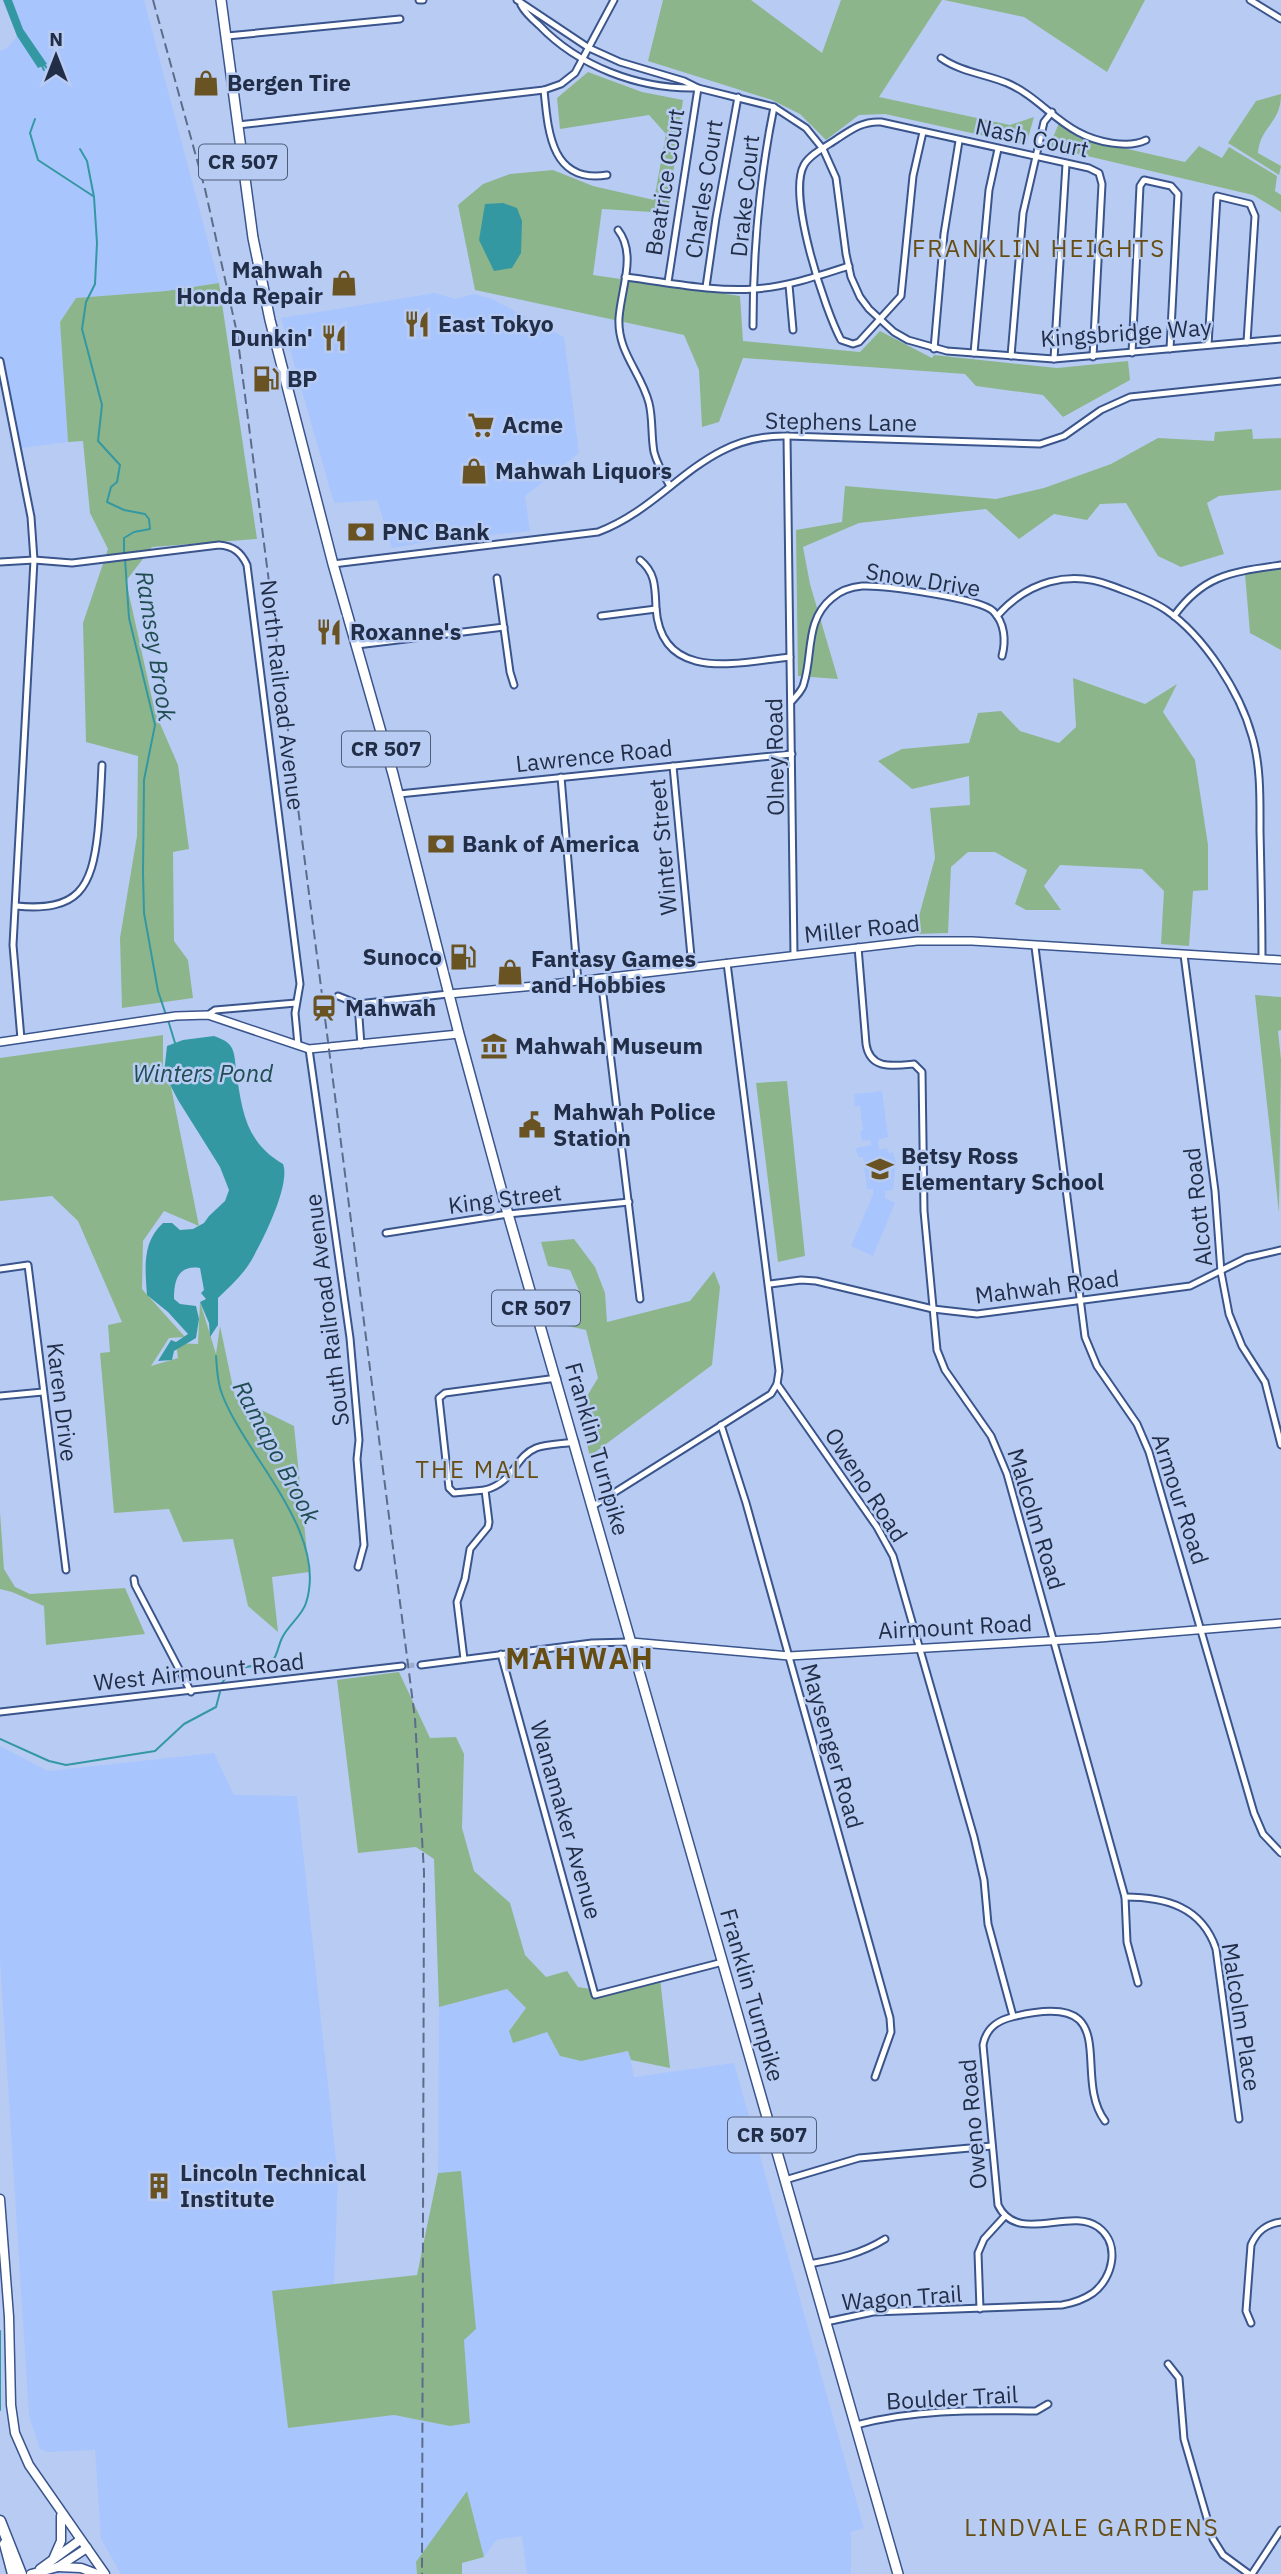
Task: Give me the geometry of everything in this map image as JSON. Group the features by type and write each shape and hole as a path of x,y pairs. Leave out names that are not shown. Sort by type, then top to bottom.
{"highway":[{"path":"0,2521 21,2574"},
{"path":"0,2529 13,2574"}],"main road":[{"name":"Franklin Turnpike","path":"221,0 258,272 333,564 398,794 508,1214 898,2574"},
{"path":"0,2199 9,2317 13,2424 25,2458 105,2574"},
{"path":"55,2563 62,2537 61,2513"},
{"path":"55,2563 80,2540"},
{"path":"33,2573 87,2548"},
{"path":"55,2563 97,2574"}],"street":[{"path":"238,125 544,90 575,73 614,0"},
{"path":"1250,0 1281,19"},
{"path":"519,1 549,36 583,60 624,77 680,89 698,88"},
{"name":"Kingsbridge Way","path":"519,1 589,48 620,62 684,81 698,88 774,107 806,128 823,149 836,178 849,266 860,297 880,320 908,340 934,349 1054,359 1281,339"},
{"path":"227,36 400,19"},
{"path":"942,58 954,66 1007,83 1029,94 1079,132 1106,141 1135,145 1146,140"},
{"name":"Beatrice Court","path":"667,282 698,88"},
{"path":"544,90 553,150 566,166 575,172 596,177 607,175"},
{"name":"Charles Court","path":"706,287 738,97"},
{"name":"Drake Court","path":"753,326 760,194 774,107"},
{"path":"1011,356 1023,213 1044,122 1052,112"},
{"name":"Nash Court","path":"880,320 859,342 853,344 841,340 818,276 800,212 799,191 803,166 856,127 871,121 1095,170 1101,177 1093,357"},
{"path":"880,320 901,296 913,176 923,132"},
{"path":"934,349 944,234 959,141"},
{"path":"974,352 989,190 998,149"},
{"path":"1054,359 1066,164"},
{"path":"1132,354 1140,186 1144,180 1171,186 1178,194 1170,349"},
{"path":"1208,345 1217,196 1250,204 1255,216 1247,342"},
{"path":"618,230 626,240 628,250 619,336 622,349 650,405 654,451 659,467 670,486"},
{"path":"625,277 706,287 753,289 789,285 849,266"},
{"path":"789,285 793,330"},
{"path":"0,360 31,517 34,560 13,945 22,1039"},
{"name":"Stephens Lane","path":"333,564 598,532 626,519 725,448 756,437 1040,444 1064,436 1101,410 1130,397 1281,381"},
{"name":"Olney Road","path":"787,436 794,955"},
{"name":"North Railroad Avenue","path":"0,562 34,560 72,563 219,545 239,552 247,565 300,984 296,1003"},
{"path":"640,560 650,568 653,576 660,628 677,652 696,662 715,665 790,657"},
{"path":"1174,616 1186,599 1215,579 1241,571 1281,565"},
{"path":"497,578 514,685"},
{"path":"997,617 1008,604 1027,590 1050,581 1072,579 1105,583 1159,606 1174,616 1202,643 1239,704 1252,735 1259,783 1262,959"},
{"name":"Snow Drive","path":"792,701 805,682 809,645 816,621 827,602 850,588 870,586 979,603 992,610 1004,632 1002,656"},
{"path":"601,616 656,608"},
{"path":"357,645 504,627"},
{"name":"Lawrence Road","path":"398,794 792,754"},
{"path":"16,905 37,908 59,905 75,895 87,881 95,860 102,765"},
{"name":"Winter Street","path":"673,766 692,967"},
{"path":"561,777 578,981"},
{"name":"Miller Road","path":"449,994 858,947 944,940 1281,960"},
{"name":"Malcolm Road","path":"858,947 867,1051 875,1062 881,1065 914,1064 922,1072 924,1199 940,1361 985,1426 1004,1465 1125,1897 1128,1942 1138,1983"},
{"name":"Armour Road","path":"1035,947 1079,1300 1088,1348 1097,1366 1137,1424 1149,1452 1254,1813 1263,1833 1281,1853"},
{"name":"Alcott Road","path":"1184,955 1215,1191 1221,1272 1235,1331 1265,1382 1281,1445"},
{"path":"593,1506 771,1394 777,1384 779,1371 770,1284 727,963"},
{"path":"601,978 640,1299"},
{"path":"338,996 358,1004 449,994"},
{"path":"208,1015 215,1010 296,1003 299,1047"},
{"path":"358,1004 361,1045"},
{"path":"0,1042 176,1016 208,1015 309,1049 459,1034"},
{"name":"South Railroad Avenue","path":"309,1049 329,1179 352,1363 364,1545 358,1567"},
{"name":"King Street","path":"386,1233 508,1214 629,1202"},
{"name":"Mahwah Road","path":"770,1284 801,1280 816,1282 933,1309 977,1314 1181,1287 1253,1256 1281,1250"},
{"name":"Karen Drive","path":"0,1269 28,1265 66,1570"},
{"path":"557,1378 445,1393 439,1398 449,1488 454,1493 498,1487 536,1448 575,1442"},
{"name":"Oweno Road","path":"777,1384 893,1556 977,1847 984,1880 988,1924 1013,2016 993,2025 983,2045 997,2199 1005,2216"},
{"path":"0,1396 43,1391"},
{"name":"Maysenger Road","path":"721,1425 890,2018 891,2032 875,2077"},
{"path":"464,1660 457,1602 465,1579 470,1549 488,1527 485,1490"},
{"path":"134,1579 191,1692"},
{"name":"Airmount Road","path":"631,1642 789,1656 1053,1641 1281,1623"},
{"path":"421,1665 592,1643 631,1642"},
{"name":"Wanamaker Avenue","path":"501,1654 596,1995 723,1962"},
{"name":"West Airmount Road","path":"0,1712 402,1666"},
{"name":"Malcolm Place","path":"1125,1897 1154,1898 1184,1908 1202,1922 1213,1939 1239,2119"},
{"path":"1013,2016 1058,2012 1066,2013 1080,2021 1090,2042 1095,2099 1105,2121"},
{"path":"785,2180 859,2158 992,2146"},
{"name":"Wagon Trail","path":"826,2322 873,2312 980,2309 1073,2302 1093,2293 1110,2271 1111,2246 1104,2233 1092,2224 1077,2221 1043,2224 1018,2222 1005,2216 984,2239 978,2253 980,2309"},
{"path":"1251,2323 1247,2311 1251,2245 1265,2227 1281,2222"},
{"path":"809,2264 841,2259 869,2249 885,2239"},
{"path":"1168,2364 1179,2378 1184,2438 1213,2539 1223,2555 1251,2574 1281,2531"},
{"name":"Boulder Trail","path":"856,2425 896,2415 955,2411 1028,2412 1048,2404"}],"shaded area":[{"path":"12,0 144,0 219,283 166,291 76,298 60,322 68,442 14,449 0,373 0,51 7,48 23,29"},
{"path":"663,0 751,0 822,53 841,0 942,0 879,97 1010,125 1034,117 1026,145 885,114 859,115 826,140 800,114 772,100 648,61"},
{"path":"944,0 1145,0 1107,72 1024,17"},
{"path":"588,72 642,92 683,100 668,213 602,209 593,275 740,296 743,341 860,352 880,331 932,358 934,355 1057,368 1128,361 1130,380 1063,417 1043,395 976,386 965,374 743,358 719,422 702,427 699,370 684,335 475,290 458,205 483,184 510,174 553,170 593,186 654,200 666,134 649,115 560,129 557,98"},
{"path":"1281,94 1278,112 1262,137 1258,153 1281,166 1279,175 1228,143 1256,101"},
{"path":"1059,123 1079,138 1185,162 1199,146 1222,158 1229,147 1277,176 1275,191 1281,195 1281,212 1253,195 1049,147"},
{"path":"219,283 257,539 152,547 126,581 155,712 178,765 189,849 173,852 174,941 188,960 193,998 122,1008 120,938 137,836 138,756 86,742 83,623 108,549 90,513 83,441 68,442 60,322 76,298 166,291"},
{"path":"435,293 455,299 474,294 492,299 564,337 579,453 525,496 530,531 439,540 392,548 377,500 334,503 281,318"},
{"path":"1252,429 1253,439 1281,438 1281,490 1219,496 1207,503 1224,554 1181,567 1158,556 1126,503 1100,504 1087,520 1054,514 1019,539 986,509 859,523 803,547 810,584 838,679 798,676 796,530 842,522 845,486 996,499 1044,488 1111,464 1158,438 1214,441 1215,432"},
{"path":"1281,567 1281,650 1250,633 1245,574"},
{"path":"1073,678 1145,704 1177,684 1163,712 1195,760 1208,845 1208,890 1193,891 1189,946 1161,944 1164,891 1142,869 1060,865 1044,886 1061,910 1026,910 1015,904 1027,870 995,852 968,852 951,867 948,933 914,934 935,858 930,808 970,805 969,776 912,789 878,761 902,749 969,743 978,713 1001,711 1020,731 1059,743 1076,727"},
{"path":"1255,995 1281,997 1281,1030 1278,1031 1281,1060 1279,1213"},
{"path":"163,1035 163,1079 171,1087 199,1226 164,1211 143,1241 142,1289 185,1337 169,1338 151,1366 178,1358 176,1343 198,1344 200,1302 216,1354 220,1326 235,1397 294,1426 309,1572 272,1577 278,1632 248,1606 233,1539 183,1542 169,1509 114,1513 100,1353 110,1352 108,1325 122,1322 78,1221 52,1196 0,1201 0,1058"},
{"path":"787,1081 805,1256 778,1262 756,1083"},
{"name":"Betsy Ross Elementary School","path":"882,1091 888,1137 878,1140 879,1150 887,1148 888,1153 893,1152 896,1162 893,1190 885,1191 885,1198 895,1203 873,1256 851,1246 873,1195 873,1189 867,1189 863,1157 858,1157 856,1148 872,1145 870,1140 862,1141 860,1106 855,1106 854,1094"},
{"path":"574,1239 595,1267 605,1293 607,1322 690,1301 714,1271 720,1287 712,1365 590,1456 578,1411 598,1378 586,1330 555,1323 551,1308 579,1291 570,1270 548,1266 541,1242"},
{"path":"0,1512 4,1569 15,1587 30,1594 125,1588 145,1634 46,1645 44,1606 0,1589"},
{"path":"399,1672 430,1738 456,1737 464,1754 462,1828 474,1871 510,1903 525,1955 546,1977 567,1971 578,1987 604,1991 660,1978 670,2068 631,2060 628,2051 581,2061 560,2056 547,2032 513,2043 509,2031 526,2008 507,1989 439,2007 434,1859 416,1847 358,1853 337,1680"},
{"path":"0,1746 48,1771 214,1753 234,1795 297,1796 338,2178 334,2284 273,2291 288,2428 394,2415 450,2426 470,2423 464,2340 461,2172 438,2173 439,2007 507,1989 526,2008 509,2030 547,2032 560,2056 581,2061 629,2051 634,2077 734,2063 864,2528 851,2532 851,2574 527,2574 522,2536 496,2540 484,2557 467,2492 416,2562 417,2574 121,2574 101,2539 95,2450 47,2452 40,2449 29,2416 0,1960"},
{"path":"461,2171 476,2329 464,2340 470,2423 450,2426 394,2415 288,2428 272,2291 417,2275 438,2173"},
{"path":"467,2491 484,2557 462,2563 462,2574 417,2574 416,2562"}],"water":[{"path":"3,0 12,0 23,29 47,64 38,68 17,36"},
{"path":"503,203 517,208 522,221 521,253 512,268 494,271 479,240 485,204"},
{"name":"Winters Pond","path":"214,1036 222,1039 232,1049 247,1124 260,1146 283,1164 283,1185 274,1213 251,1261 218,1298 218,1325 210,1337 209,1323 200,1302 206,1299 201,1293 204,1290 200,1268 187,1269 179,1275 174,1299 180,1304 196,1306 199,1319 196,1338 174,1351 172,1360 158,1361 171,1340 176,1342 188,1334 168,1312 147,1295 146,1256 151,1238 163,1223 172,1223 180,1230 193,1229 204,1223 225,1201 229,1190 220,1167 164,1073 167,1046 183,1040"}],"waterway":[{"name":"Ramsey Brook","path":"44,65 48,69"},
{"name":"Ramsey Brook","path":"42,66 44,70"},
{"path":"35,119 30,133 38,160 93,196"},
{"name":"Ramsey Brook","path":"80,149 87,161 94,197 97,243 95,284 86,302 82,329 102,405 98,441 120,465 117,482 111,487 107,502 124,510 145,514 149,519 150,529 134,532 124,538 124,553"},
{"name":"Ramsey Brook","path":"125,559 129,618 155,725 144,780 144,913 158,991 166,1015"},
{"name":"Ramsey Brook","path":"168,1020 175,1043"},
{"name":"Ramapo Brook","path":"216,1356 222,1394 233,1418 296,1522 306,1549 310,1576 304,1608 285,1633 272,1662 231,1670 222,1683"},
{"name":"Ramapo Brook","path":"0,1739 49,1761 66,1765 155,1751 184,1724 216,1707 220,1692"},
{"name":"Ramapo Brook","path":"0,2331 0,2410"}],"tunnel":[{"path":"402,1666 421,1665"}],"railway":[{"path":"153,0 205,189 237,333 415,1719 424,1872 422,2574"}],"place":[{"name":"Bergen Tire","path":"206,83"},
{"name":"Mahwah Honda Repair","path":"344,283"},
{"name":"East Tokyo","path":"417,324"},
{"name":"Dunkin'","path":"334,338"},
{"name":"BP","path":"266,379"},
{"name":"Acme","path":"481,425"},
{"name":"Mahwah Liquors","path":"474,471"},
{"name":"PNC Bank","path":"361,532"},
{"name":"Roxanne's","path":"329,632"},
{"name":"Bank of America","path":"441,844"},
{"name":"Sunoco","path":"463,957"},
{"name":"Fantasy Games and Hobbies","path":"510,972"},
{"name":"Mahwah","path":"324,1008"},
{"name":"Mahwah Museum","path":"494,1046"},
{"name":"Mahwah Police Station","path":"532,1125"},
{"name":"Betsy Ross Elementary School","path":"880,1169"},
{"name":"Lincoln Technical Institute","path":"159,2186"}],"district":[{"name":"FRANKLIN HEIGHTS","path":"1039,249"},
{"name":"THE MALL","path":"478,1470"},
{"name":"MAHWAH","path":"580,1659"},
{"name":"LINDVALE GARDENS","path":"1092,2528"}]}
